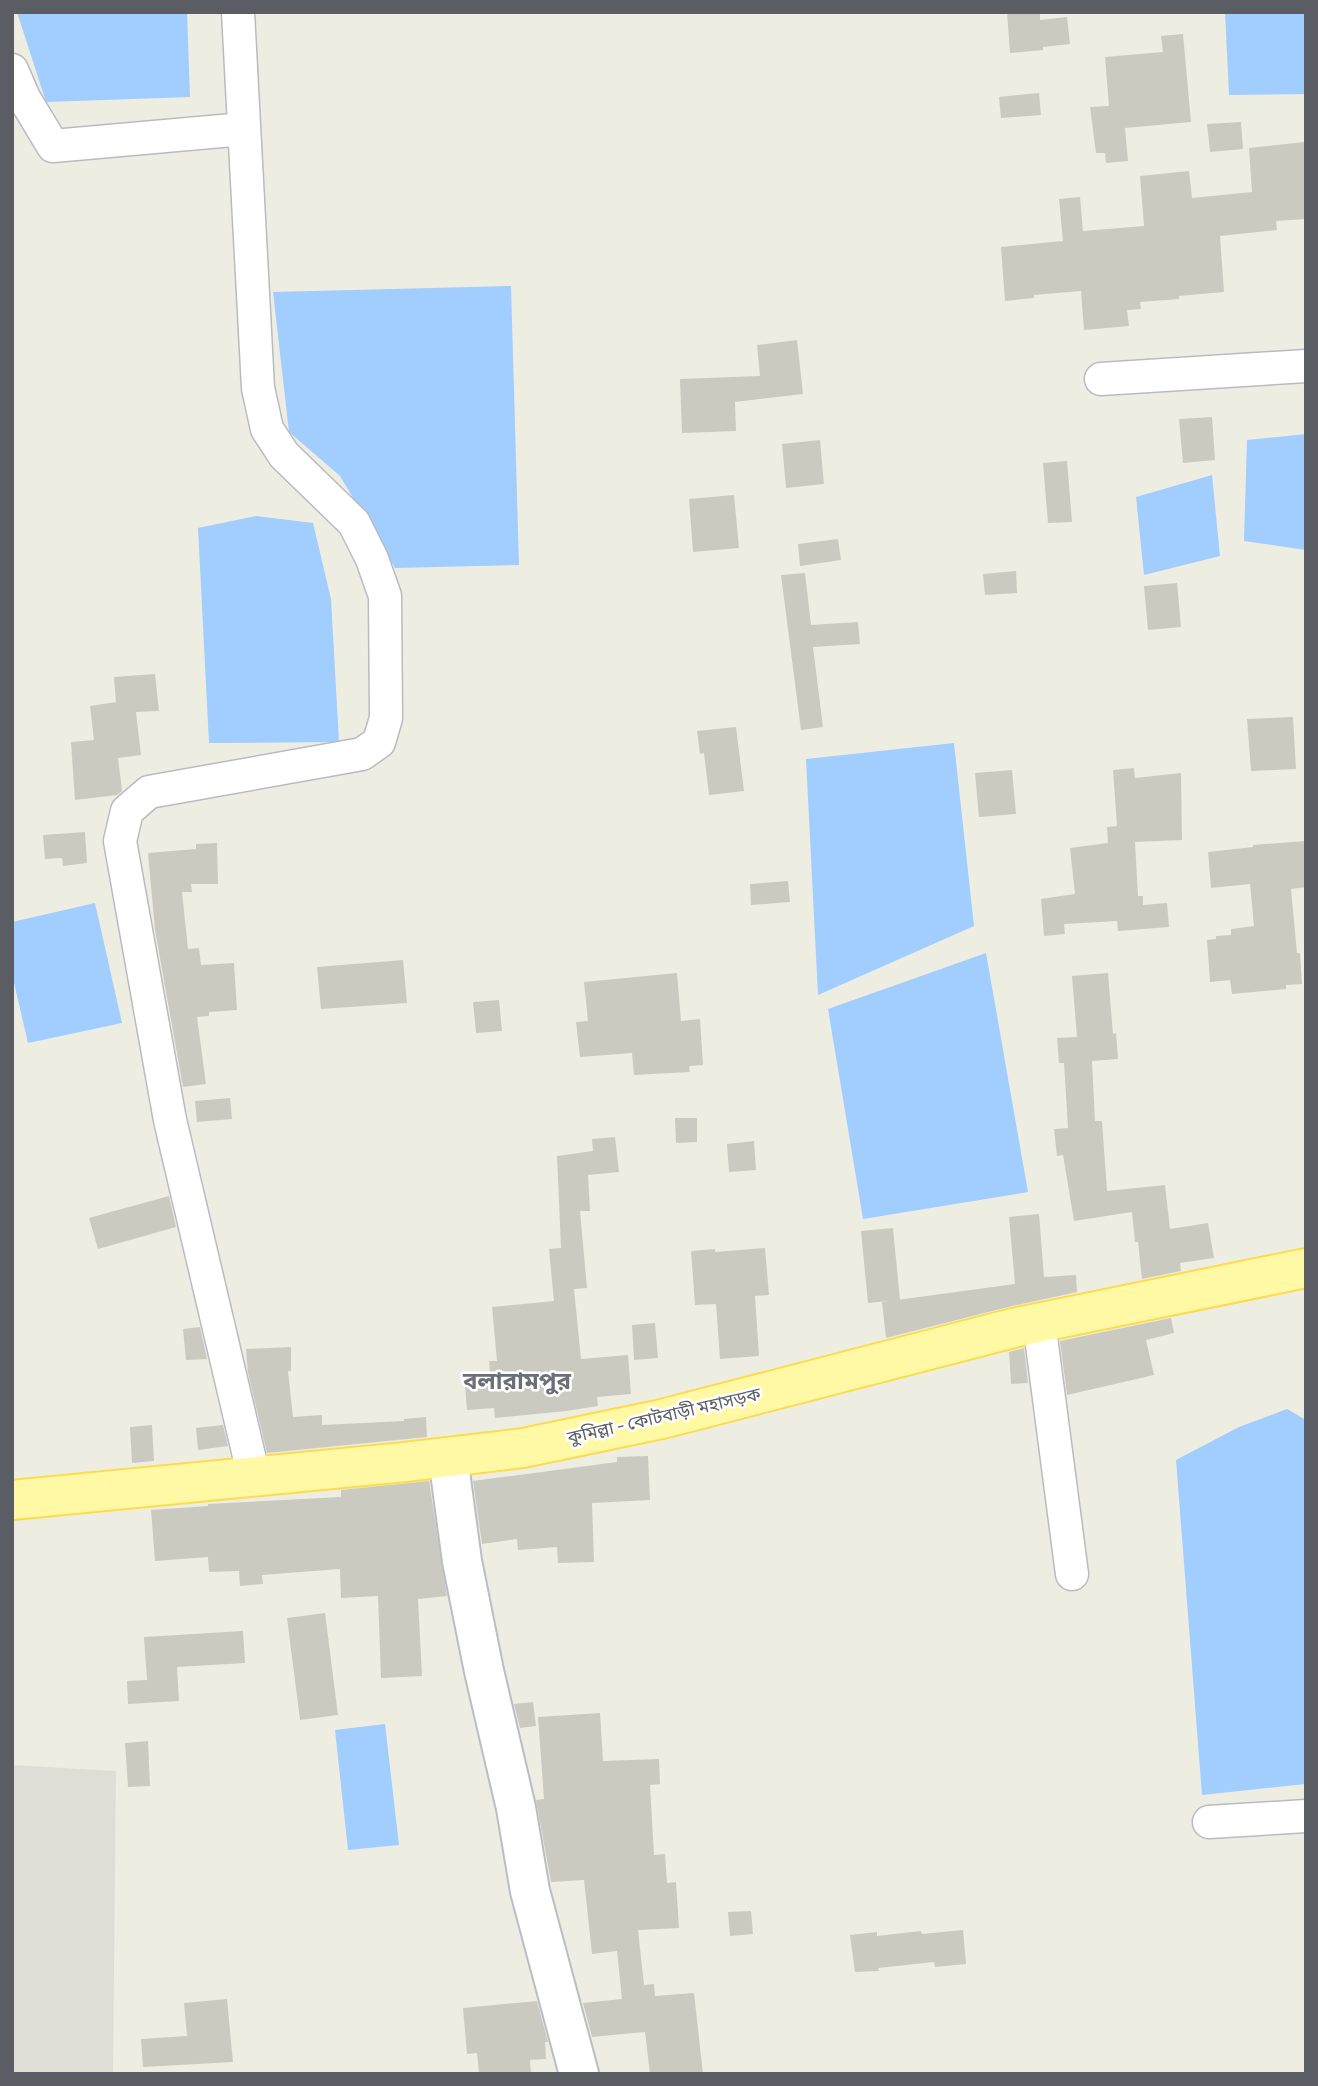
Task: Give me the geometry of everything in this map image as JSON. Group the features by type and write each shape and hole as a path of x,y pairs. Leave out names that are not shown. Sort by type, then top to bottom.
{"main road":[{"name":"কুমিল্লা - কোটবাড়ী মহাসড়ক","path":"12,1500 523,1448 662,1419 1039,1322 1306,1268"}],"street":[{"path":"238,12 258,388 267,429 284,454 354,523 372,559 384,596 386,719 379,742 362,754 149,792 127,811 120,841 170,1120 254,1477"},
{"path":"12,70 52,146 244,129"},
{"path":"1101,379 1306,366"},
{"path":"1039,1322 1072,1574"},
{"path":"448,1457 462,1562 516,1808 530,1891 579,2074"},
{"path":"1209,1822 1306,1816"}],"shaded area":[{"path":"12,1765 116,1771 113,2074 12,2074"}],"water":[{"path":"17,12 187,12 190,97 46,102"},
{"path":"1225,12 1306,12 1306,94 1229,95"},
{"path":"511,286 519,565 395,568 340,476 289,432 273,292"},
{"path":"1306,434 1306,550 1244,541 1247,440"},
{"path":"1212,475 1220,556 1144,575 1136,497"},
{"path":"256,516 313,523 331,599 339,742 209,743 198,528"},
{"path":"954,743 974,926 818,995 806,759"},
{"path":"95,903 122,1023 28,1043 12,974 12,922"},
{"path":"986,953 1028,1192 863,1219 828,1009"},
{"path":"1287,1409 1306,1420 1306,1784 1202,1795 1176,1460 1239,1427"},
{"path":"385,1724 399,1845 348,1850 335,1730"}],"building":[{"path":"1007,12 1040,12 1040,20 1067,17 1070,44 1010,53"},
{"path":"1183,34 1191,122 1125,128 1128,161 1106,163 1105,153 1096,153 1090,107 1109,106 1105,57 1163,52 1161,36"},
{"path":"1039,93 1041,115 1001,118 999,97"},
{"path":"1241,122 1243,149 1210,152 1207,124"},
{"path":"1304,142 1306,219 1276,221 1277,230 1220,236 1224,292 1140,302 1141,309 1127,310 1129,326 1084,330 1081,291 1034,295 1034,298 1005,301 1001,247 1063,241 1059,199 1080,197 1083,231 1144,226 1140,176 1189,171 1192,198 1252,192 1249,148"},
{"path":"797,340 803,394 735,402 736,431 682,433 680,379 760,376 757,345"},
{"path":"1212,417 1215,460 1183,463 1179,419"},
{"path":"820,440 824,484 786,488 782,444"},
{"path":"1067,461 1072,522 1048,523 1043,463"},
{"path":"734,495 739,548 693,552 689,499"},
{"path":"838,539 841,560 800,566 798,544"},
{"path":"1016,571 1017,593 985,595 983,574"},
{"path":"805,573 811,625 858,622 860,644 813,647 823,727 801,730 781,575"},
{"path":"1177,583 1181,627 1148,630 1144,586"},
{"path":"155,674 159,711 136,712 141,755 118,758 122,791 117,795 75,800 71,742 94,740 90,706 116,702 114,677"},
{"path":"1293,717 1296,769 1251,771 1247,719"},
{"path":"736,727 744,791 709,795 704,753 700,754 697,731"},
{"path":"1134,768 1135,778 1181,773 1182,840 1135,842 1138,896 1143,896 1143,905 1167,903 1169,927 1118,931 1117,921 1064,924 1065,934 1044,936 1041,899 1075,894 1070,848 1108,843 1107,827 1117,826 1113,770"},
{"path":"1012,770 1016,814 979,817 975,773"},
{"path":"85,832 87,863 63,866 62,858 45,859 43,835"},
{"path":"1306,841 1306,887 1291,889 1302,984 1286,985 1286,989 1232,994 1230,980 1210,982 1207,940 1231,935 1231,929 1254,926 1250,884 1211,888 1208,852"},
{"path":"217,843 218,884 191,884 192,892 182,892 188,949 199,948 201,965 234,963 237,1010 209,1012 209,1016 197,1017 206,1084 183,1087 155,930 148,853 196,849 196,844"},
{"path":"788,881 790,902 751,905 750,884"},
{"path":"403,960 407,1003 321,1009 317,967"},
{"path":"677,973 681,1021 700,1019 703,1065 689,1066 690,1072 634,1075 632,1053 580,1057 576,1022 588,1021 584,982"},
{"path":"1108,973 1118,1059 1092,1061 1095,1121 1102,1121 1107,1191 1165,1185 1170,1229 1208,1223 1214,1258 1180,1263 1181,1271 1142,1279 1132,1212 1074,1221 1063,1155 1057,1156 1054,1129 1068,1128 1064,1063 1059,1063 1057,1038 1077,1037 1072,976"},
{"path":"499,1000 502,1031 476,1033 473,1002"},
{"path":"230,1098 232,1119 197,1122 195,1101"},
{"path":"675,1118 697,1118 697,1142 676,1143"},
{"path":"615,1137 619,1172 588,1175 590,1211 580,1211 587,1288 574,1289 581,1359 628,1355 631,1394 597,1397 598,1406 495,1418 494,1408 467,1410 465,1386 491,1383 489,1361 497,1361 492,1307 554,1301 549,1249 561,1248 557,1156 593,1151 592,1139"},
{"path":"754,1141 756,1170 729,1172 727,1144"},
{"path":"169,1196 176,1227 98,1249 89,1218"},
{"path":"1039,1214 1044,1277 1076,1275 1077,1292 886,1338 882,1302 1015,1284 1009,1217"},
{"path":"893,1228 900,1300 868,1303 861,1231"},
{"path":"765,1248 769,1295 755,1296 759,1356 720,1359 716,1304 695,1305 691,1251"},
{"path":"1171,1318 1174,1333 1146,1340 1154,1375 1067,1395 1060,1341"},
{"path":"655,1323 658,1358 634,1360 632,1325"},
{"path":"200,1327 207,1359 186,1360 183,1329"},
{"path":"291,1347 291,1371 288,1371 293,1417 322,1415 322,1425 404,1421 426,1417 427,1437 267,1453 248,1373 246,1349"},
{"path":"1024,1348 1028,1383 1011,1384 1009,1352"},
{"path":"152,1425 154,1461 132,1463 130,1427"},
{"path":"223,1425 228,1446 198,1450 196,1428"},
{"path":"648,1456 650,1500 592,1503 594,1562 558,1563 557,1547 518,1550 517,1539 482,1544 473,1481 617,1462 617,1457"},
{"path":"429,1481 447,1596 418,1599 422,1676 381,1678 378,1596 341,1598 340,1569 262,1575 263,1584 240,1586 239,1571 209,1572 208,1557 155,1561 151,1510 341,1497 341,1490"},
{"path":"325,1613 338,1715 300,1720 287,1618"},
{"path":"243,1631 245,1663 177,1667 179,1701 128,1704 127,1681 147,1680 144,1637"},
{"path":"533,1702 536,1726 520,1728 514,1704"},
{"path":"600,1713 603,1761 659,1759 660,1784 650,1785 654,1855 665,1854 667,1883 676,1882 679,1928 638,1930 644,1985 654,1984 655,1996 694,1993 703,2074 650,2074 645,2032 592,2037 583,2003 622,1999 617,1951 592,1954 584,1880 551,1882 536,1800 544,1799 538,1717"},
{"path":"148,1741 150,1786 128,1787 125,1743"},
{"path":"751,1911 753,1934 730,1936 728,1912"},
{"path":"963,1930 966,1964 935,1967 934,1962 855,1972 850,1935 877,1932 877,1936"},
{"path":"227,1999 233,2062 143,2067 141,2039 187,2036 184,2003"},
{"path":"537,2001 548,2042 545,2042 546,2059 530,2060 531,2074 479,2074 477,2053 467,2054 463,2008"}],"district":[{"name":"বলারামপুর","path":"517,1381"}]}
